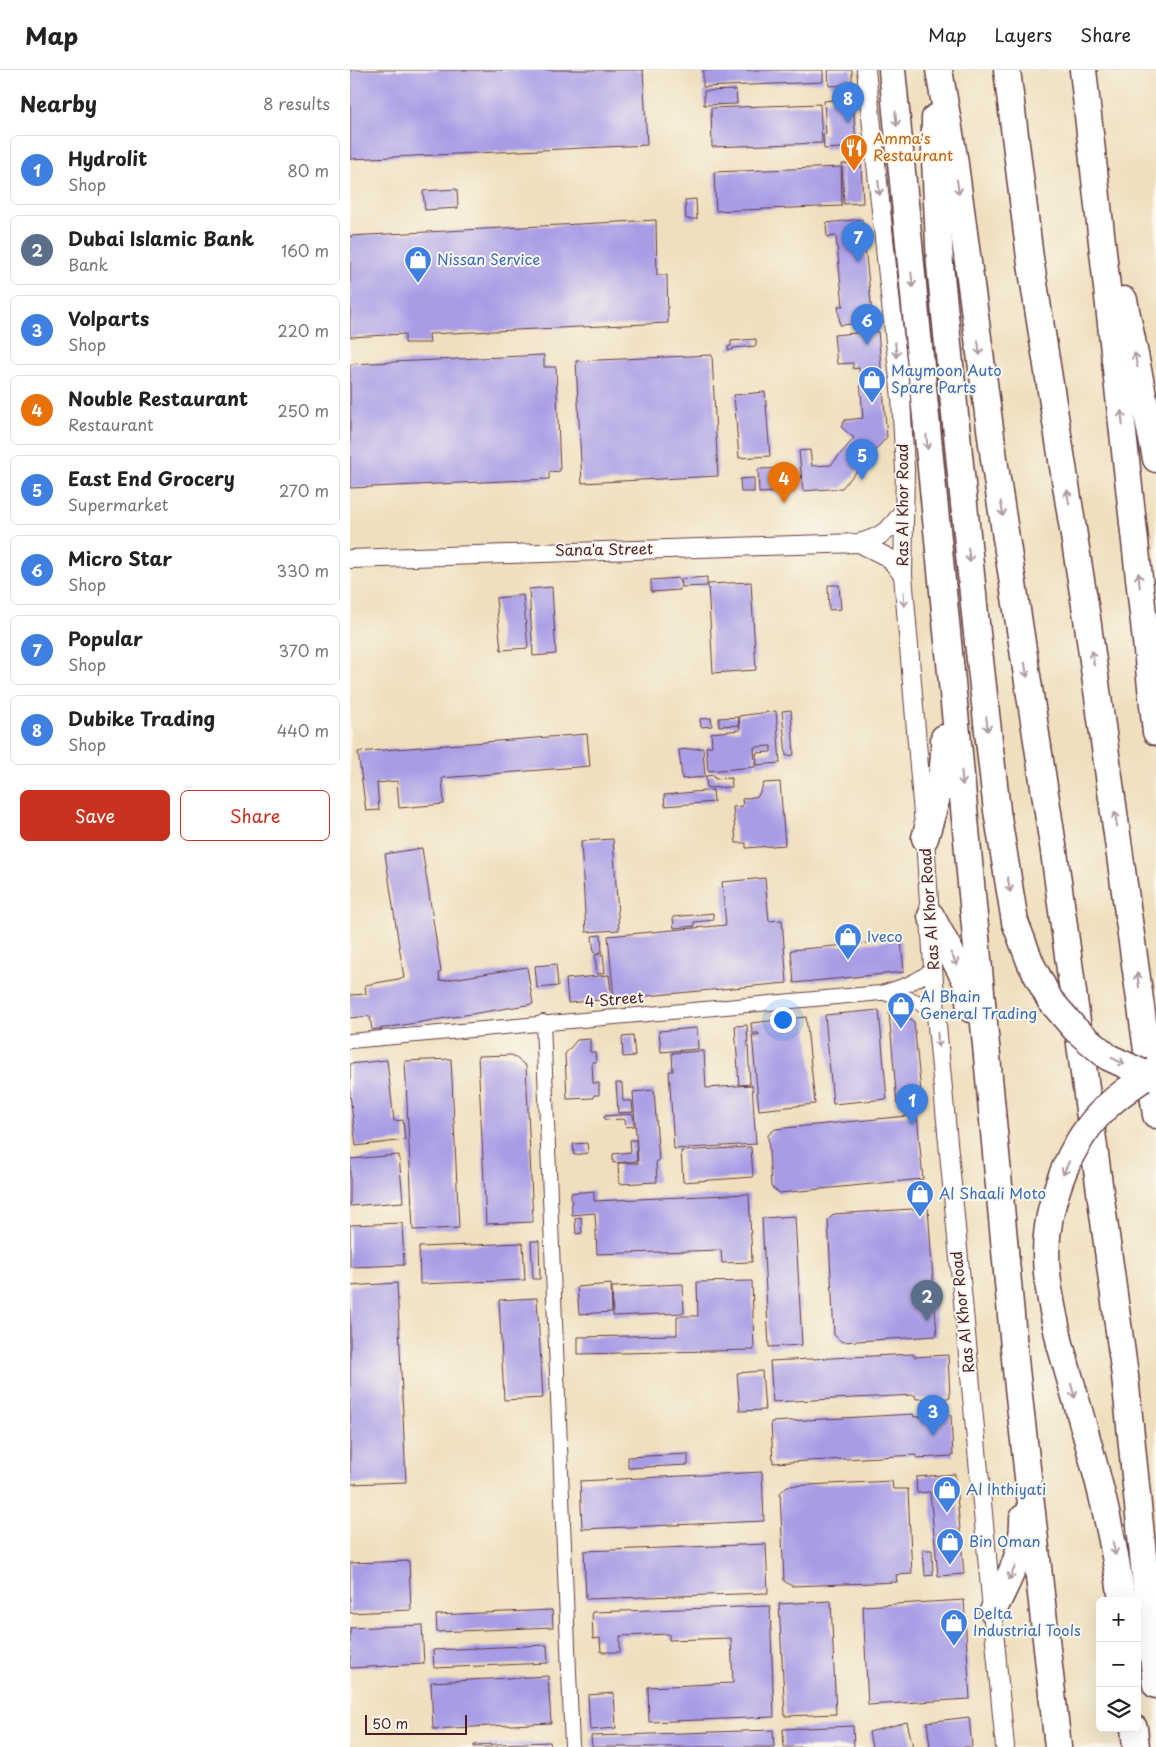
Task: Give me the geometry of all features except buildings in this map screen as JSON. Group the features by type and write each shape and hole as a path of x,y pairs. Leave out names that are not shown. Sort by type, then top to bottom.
{"highway":[{"path":"892,70 989,1068 1016,1369 1058,1747"},
{"path":"937,70 935,159 940,265 997,811 1015,922 1031,964 1050,1000 1075,1029 1108,1057 1156,1079"},
{"path":"937,70 954,157 995,466 1054,852 1125,1376 1156,1685"},
{"path":"1007,70 1030,258 1087,618 1156,1115"},
{"path":"1084,70 1156,732"},
{"path":"1088,109 1156,459"},
{"path":"925,838 942,783 945,758 935,622 932,492"},
{"path":"931,916 967,983 974,1034 989,1068"},
{"path":"1121,1597 1101,1487 1060,1344 1046,1272 1048,1223 1063,1170 1084,1133 1112,1102 1156,1069"},
{"path":"993,1611 1018,1561 1023,1536 1016,1369"},
{"path":"1134,1732 1136,1747"}],"street":[{"name":"Ras Al Khor Road","path":"866,70 901,398 905,470 903,576 931,916 936,1015 960,1289 1005,1747"},
{"name":"Sana'a Street","path":"350,558 859,543 886,533 893,527 903,510"},
{"name":"Sana'a Street","path":"859,543 889,558 903,576"},
{"name":"4 Street","path":"350,1040 881,993 906,986 923,978 934,967"},
{"name":"4 Street","path":"881,993 908,997 924,1004 936,1015"},
{"path":"543,1022 572,1747"}],"place":[{"name":"Dubike Trading","path":"848,123"},
{"name":"Amma's Restaurant","path":"854,172"},
{"name":"Popular","path":"858,262"},
{"name":"Nissan Service","path":"418,284"},
{"name":"Micro Star","path":"867,345"},
{"name":"Maymoon Auto Spare Parts","path":"872,404"},
{"name":"East End Grocery","path":"862,480"},
{"name":"Nouble Restaurant","path":"784,503"},
{"name":"Iveco","path":"848,961"},
{"name":"Al Bhain General Trading","path":"901,1030"},
{"name":"Hydrolit","path":"912,1125"},
{"name":"Al Shaali Moto","path":"920,1218"},
{"name":"Dubai Islamic Bank","path":"927,1321"},
{"name":"Volparts","path":"933,1436"},
{"name":"Al Ihthiyati","path":"947,1514"},
{"name":"Bin Oman","path":"950,1566"},
{"name":"Delta Industrial Tools","path":"954,1647"}]}
